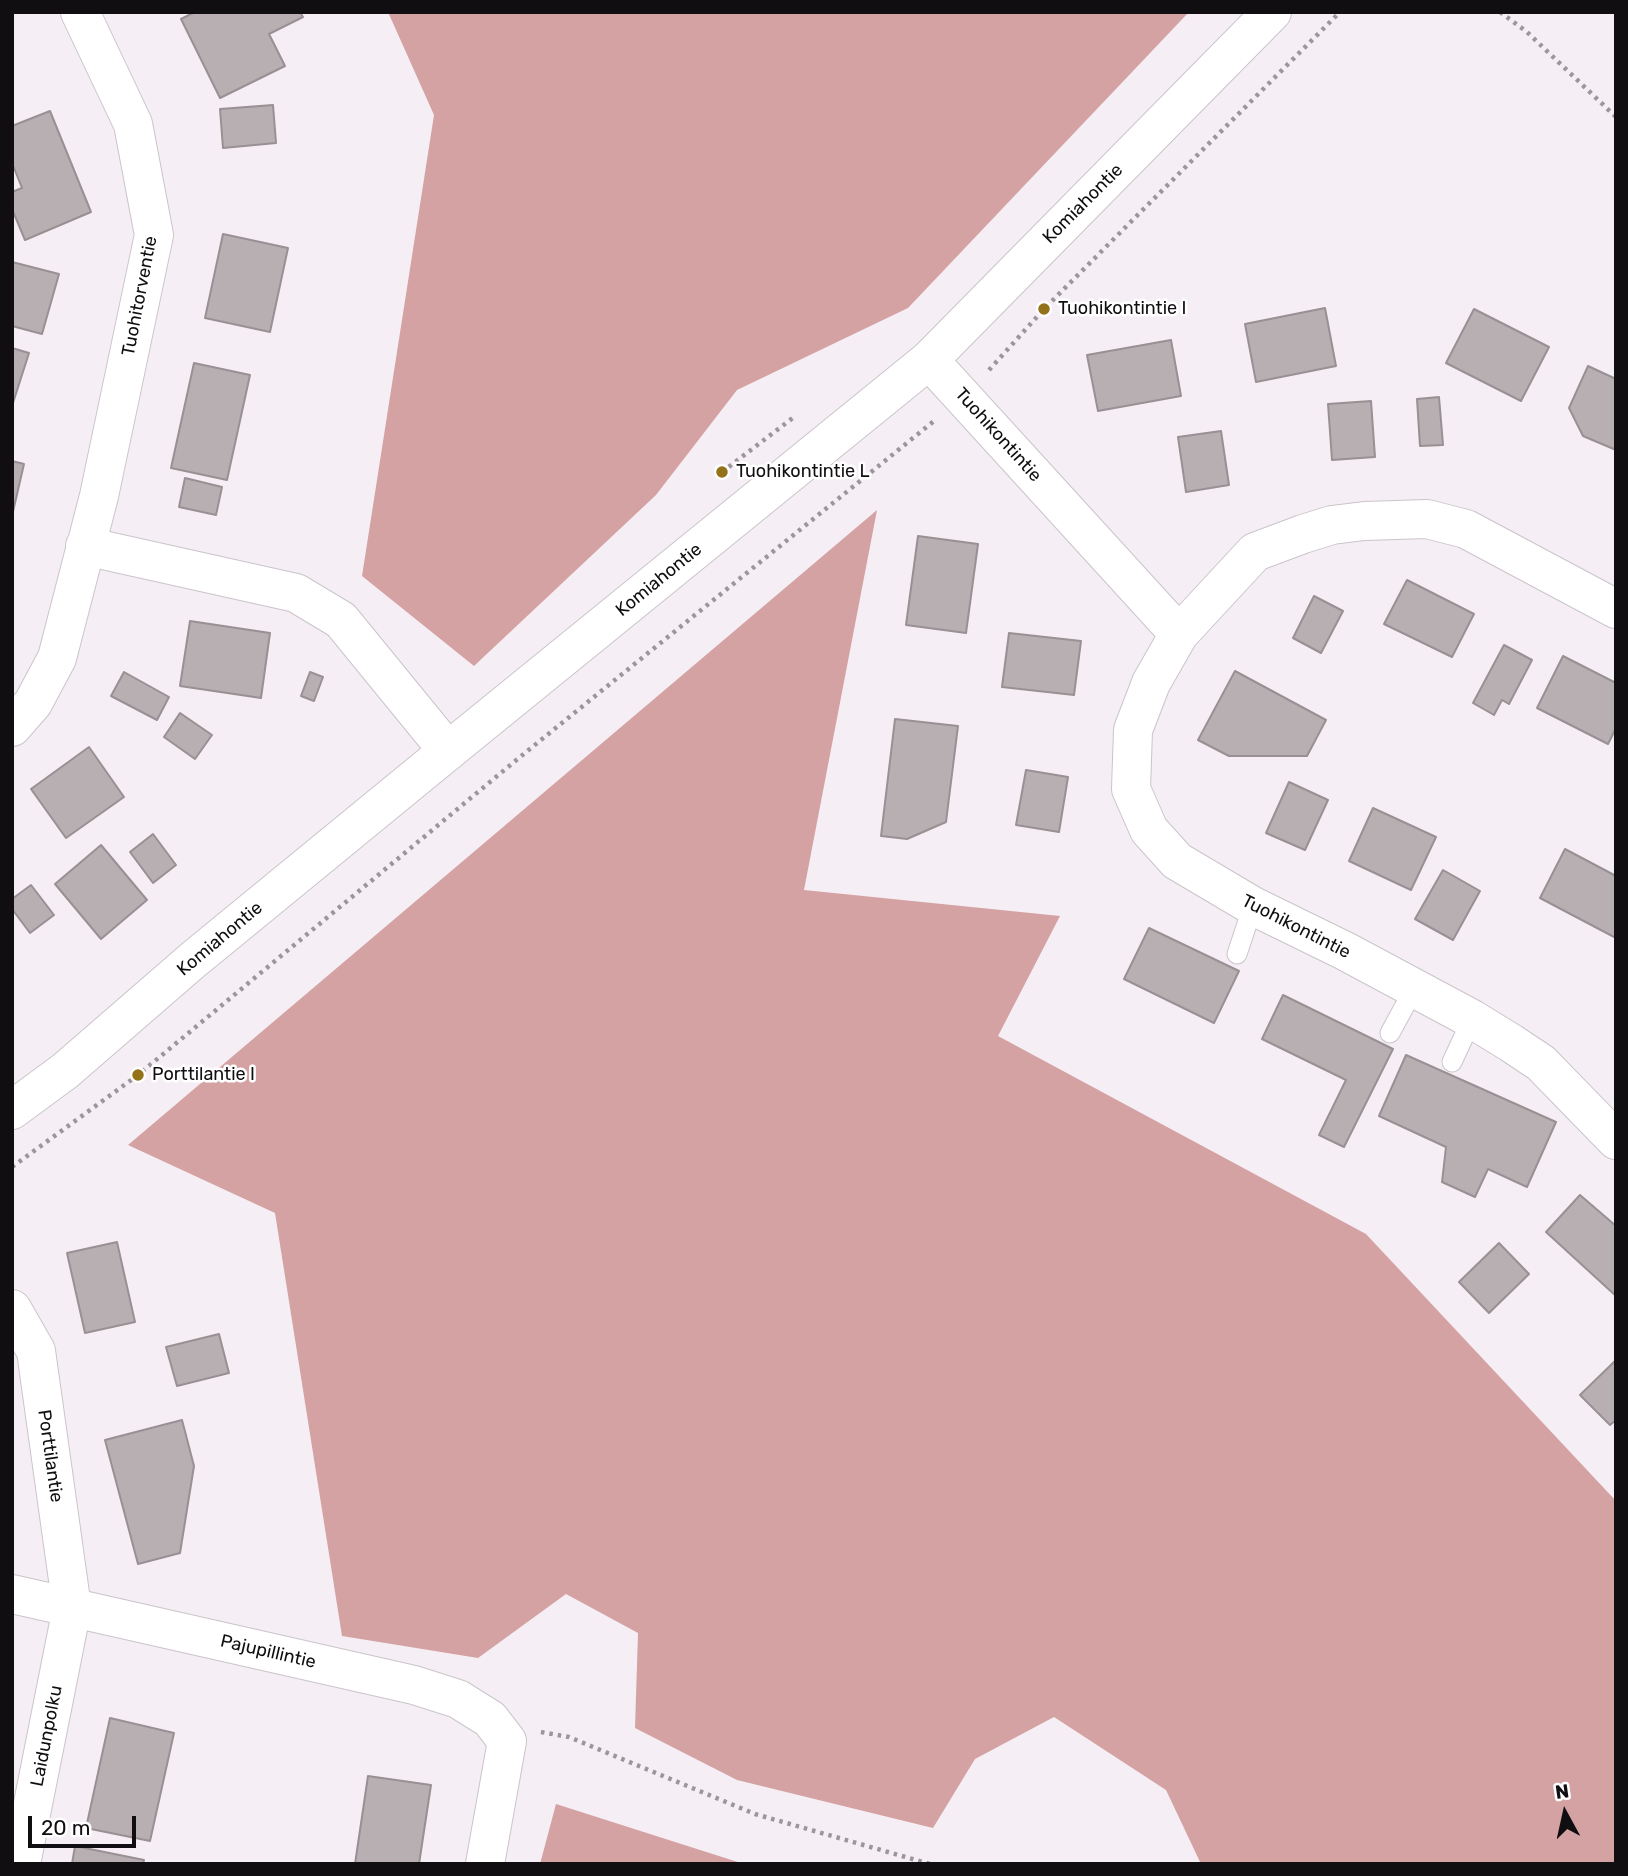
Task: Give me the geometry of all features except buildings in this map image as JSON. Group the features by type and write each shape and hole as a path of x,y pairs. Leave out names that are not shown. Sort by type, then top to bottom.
{"street":[{"name":"Tuohitorventie","path":"12,727 33,703 58,658 99,496 154,235 133,124 80,12"},
{"name":"Komiahontie","path":"12,1110 65,1071 193,960 929,360 1272,12"},
{"name":"Tuohikontintie","path":"929,360 1179,634"},
{"name":"Tuohikontintie","path":"1616,609 1466,530 1427,519 1332,525 1255,552 1179,634 1151,683 1133,730 1131,789 1149,830 1177,860 1253,906 1345,951 1472,1019 1541,1063 1616,1140"},
{"path":"85,546 296,593 341,620 448,751"},
{"name":"Porttilantie","path":"12,1310 36,1351 72,1608"},
{"name":"Pajupillintie","path":"12,1594 414,1685 458,1699 489,1719 507,1741"},
{"name":"Laidunpolku","path":"21,1864 72,1608"},
{"path":"485,1864 507,1741"}],"lane":[{"path":"1237,954 1253,906"},
{"path":"1390,1033 1414,989"},
{"path":"1452,1062 1472,1019"}],"path":[{"path":"12,1167 138,1075 510,765 964,397 1044,309 1340,12"},
{"path":"1500,12 1527,32 1616,117"},
{"path":"507,1741 531,1731 569,1737 755,1814 930,1864"}],"shaded area":[{"path":"388,12 1189,12 908,308 737,390 656,495 474,666 362,576 434,115"},
{"path":"877,510 804,890 1060,916 998,1036 1366,1234 1616,1501 1616,1864 1201,1864 1166,1790 1054,1717 975,1759 933,1828 737,1780 635,1728 638,1633 566,1594 478,1658 342,1636 275,1213 128,1145"},
{"path":"556,1804 744,1864 540,1864"}],"place":[{"name":"Tuohikontintie I","path":"1044,309"},
{"name":"Tuohikontintie L","path":"722,472"},
{"name":"Porttilantie I","path":"138,1075"}]}
